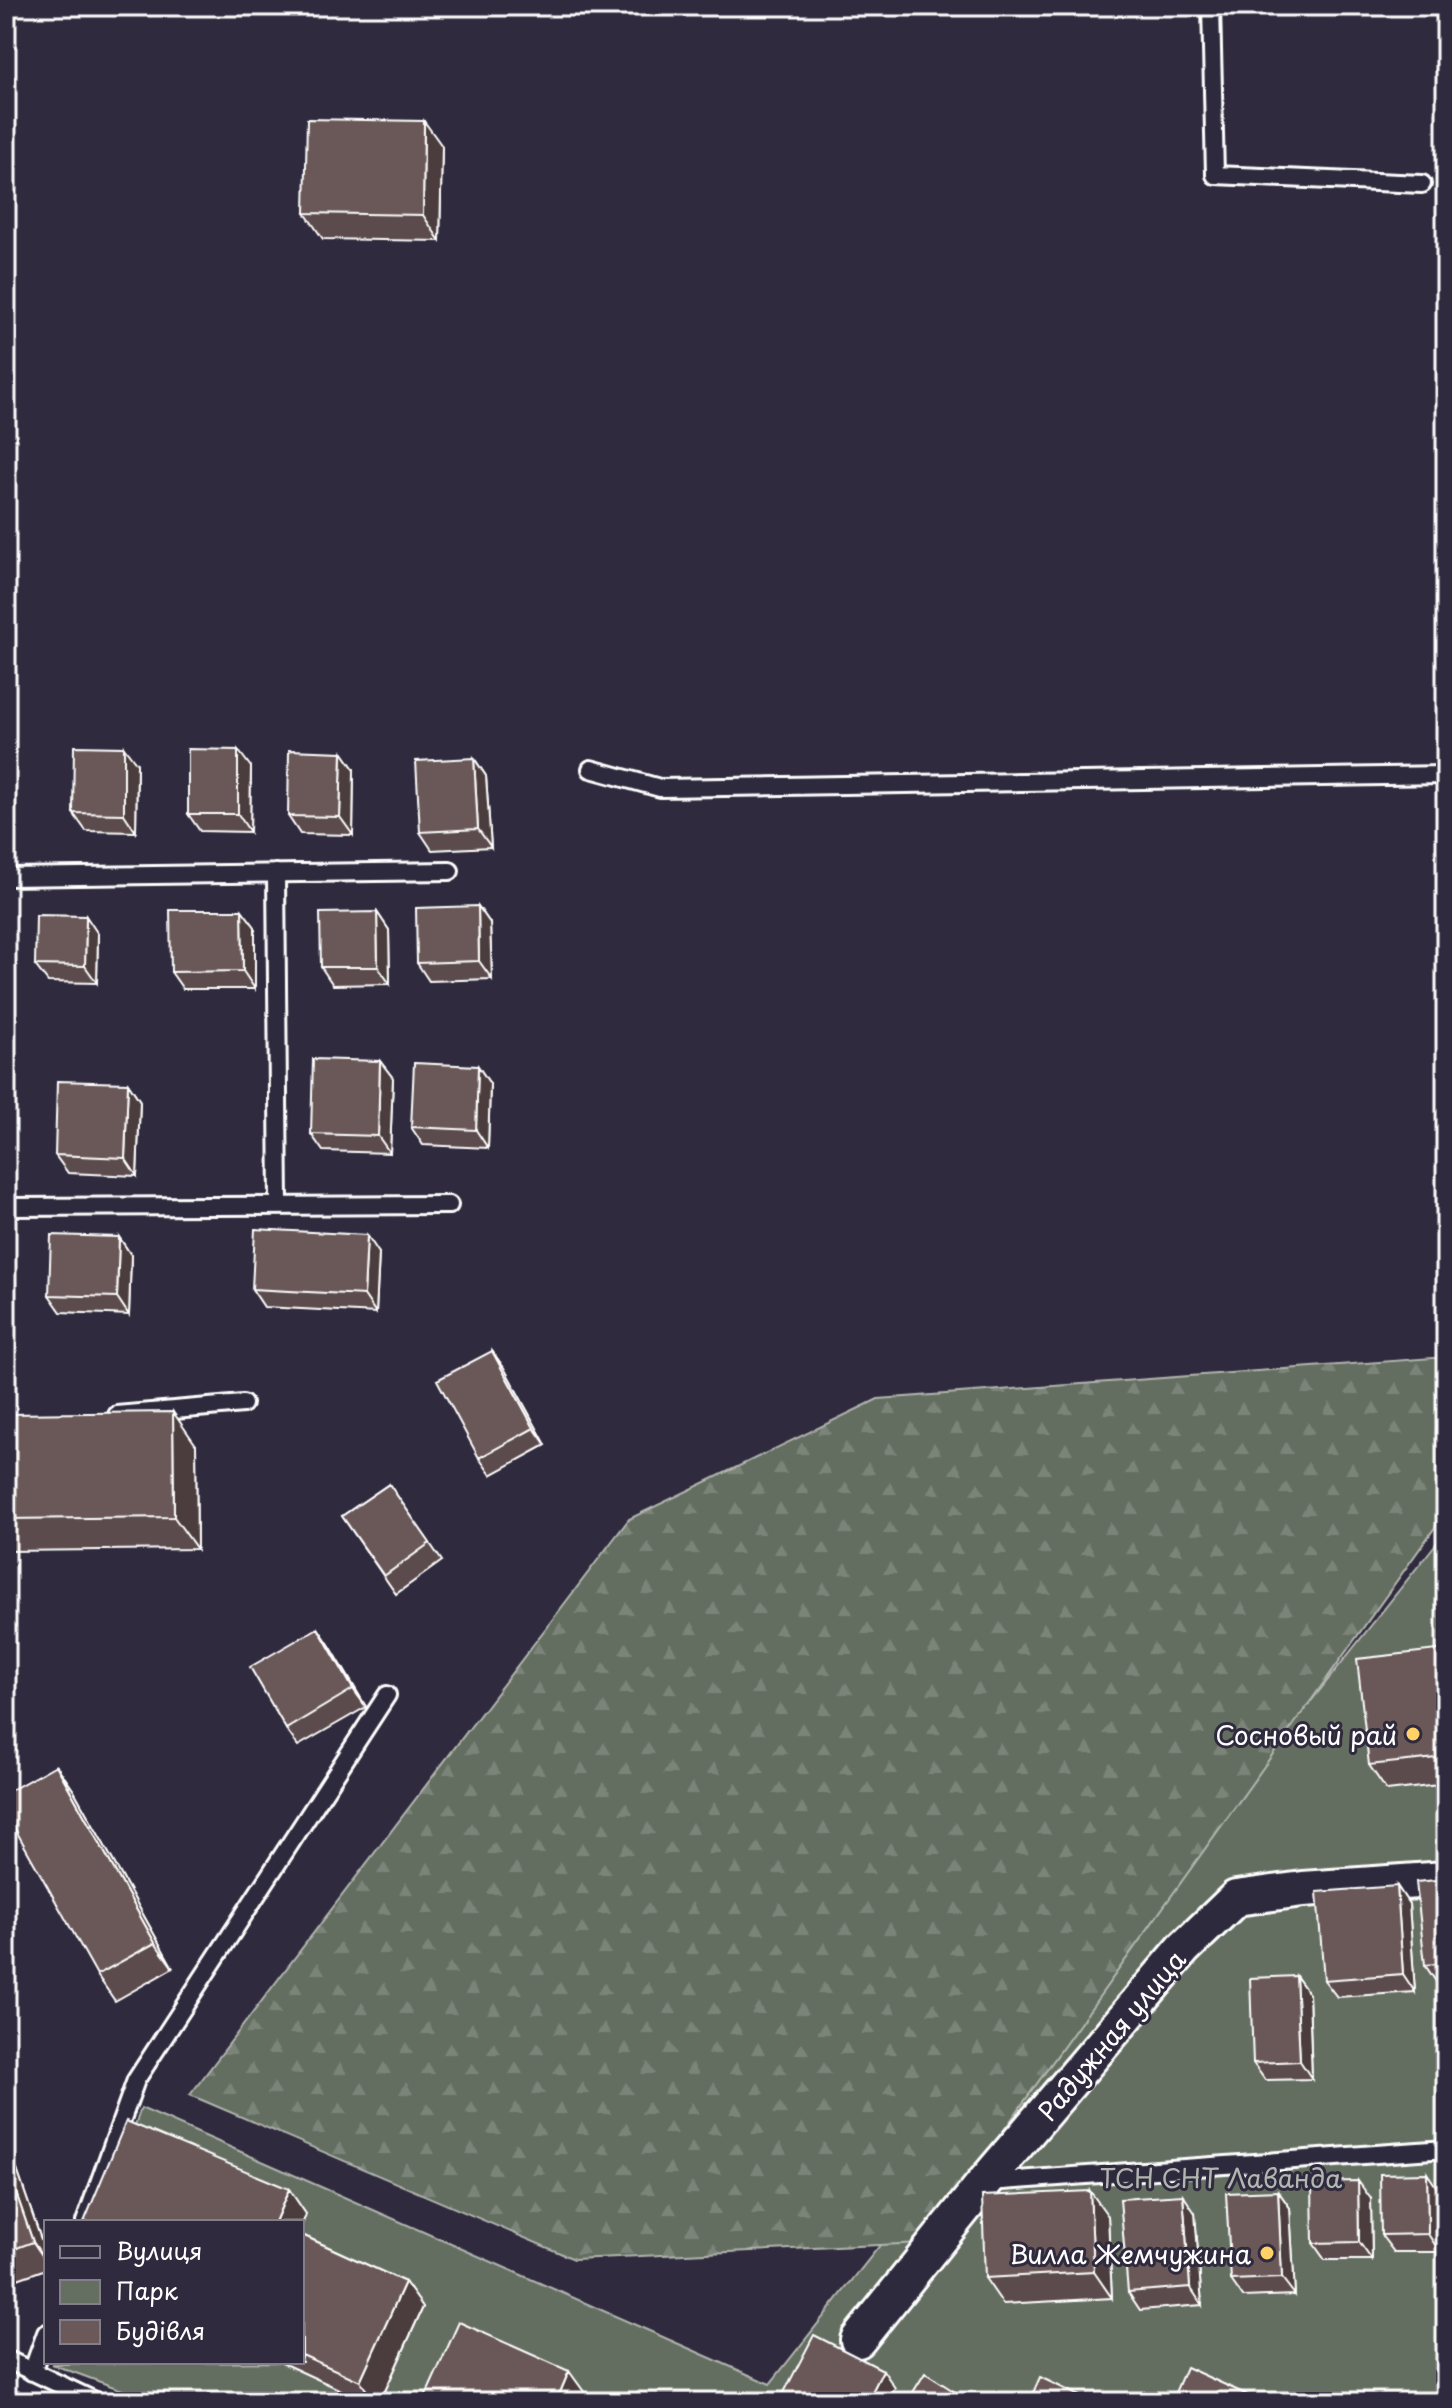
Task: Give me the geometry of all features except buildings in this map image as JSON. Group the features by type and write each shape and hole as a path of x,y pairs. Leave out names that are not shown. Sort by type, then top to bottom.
{"street":[{"name":"Радужная улица","path":"858,2340 984,2183 1184,1948 1236,1898 1303,1889 1446,1879"}],"lane":[{"path":"1211,6 1215,175 1422,184"},
{"path":"591,769 660,788 1446,775"},
{"path":"6,877 450,871"},
{"path":"276,873 279,1204"},
{"path":"6,1207 449,1205"},
{"path":"101,1416 243,1404"},
{"path":"86,2220 136,2080 387,1695"},
{"path":"984,2183 1446,2149"},
{"path":"32,2372 44,2339"},
{"path":"6,2359 97,2402"}],"green space":[{"path":"1446,1357 1446,1512 923,2243 574,2259 190,2095 629,1519 878,1399"},
{"name":"ТСН СНТ Лаванда","path":"1446,1531 1446,2402 155,2402 51,2364 304,2364 304,2220 102,2220 141,2108 770,2384"}],"place":[{"name":"Сосновый рай","path":"1413,1734"},
{"name":"Вилла Жемчужина","path":"1267,2253"}]}
